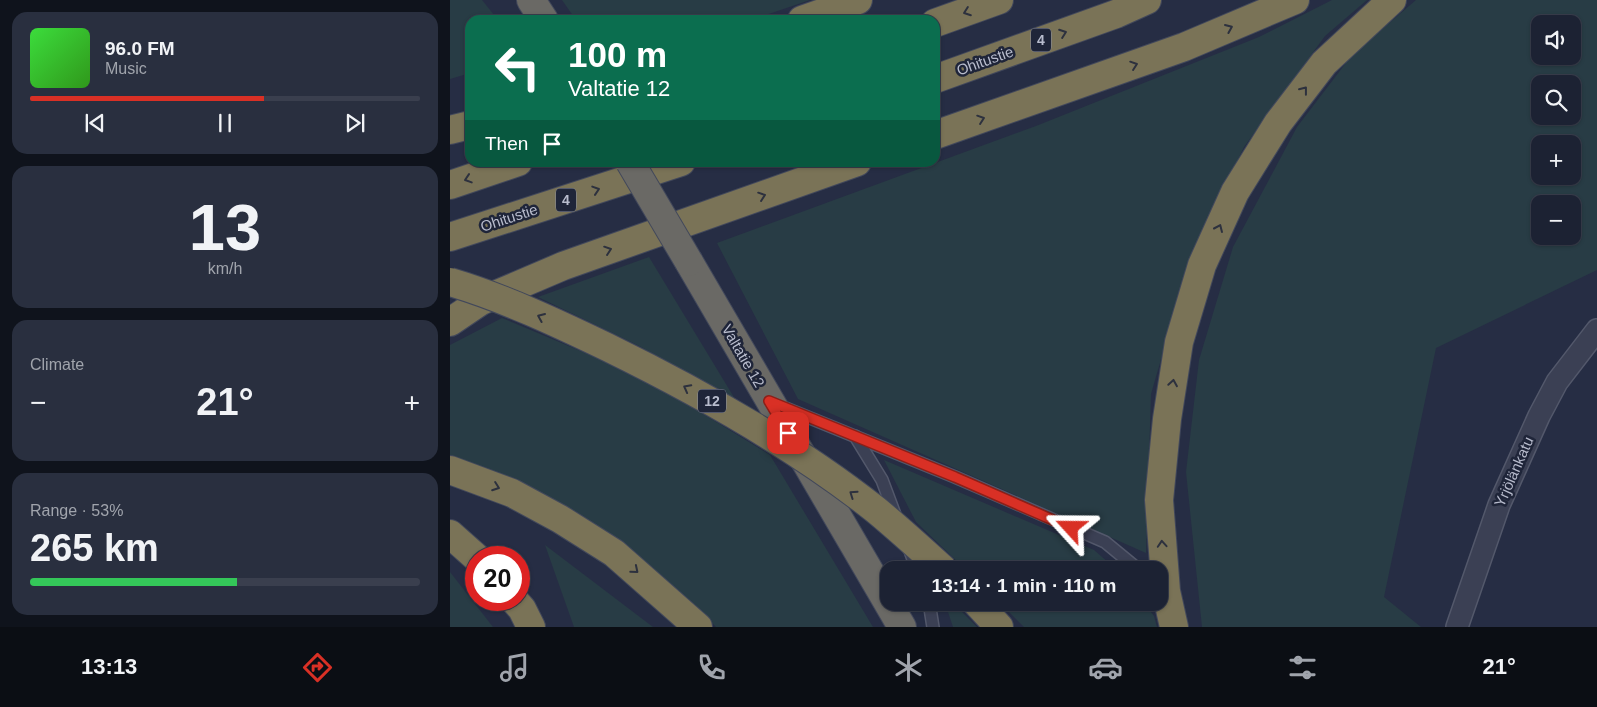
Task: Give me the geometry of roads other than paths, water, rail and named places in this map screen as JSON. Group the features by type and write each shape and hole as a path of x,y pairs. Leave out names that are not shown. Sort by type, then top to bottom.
{"highway":[{"path":"531,0 541,15"},
{"path":"816,15 858,0"},
{"path":"940,21 999,0"},
{"name":"Ohitustie","path":"940,77 1116,14 1147,0"},
{"path":"940,133 1184,47 1295,0"},
{"path":"1161,561 1160,500 1167,419 1179,342 1202,265 1235,192 1278,123 1324,64 1392,0"},
{"path":"450,130 465,126"},
{"path":"450,185 503,167"},
{"name":"Valtatie 12","path":"633,167 902,627"},
{"name":"Ohitustie","path":"450,237 666,167"},
{"path":"450,322 481,302 562,266 843,167"},
{"name":"12","path":"450,282 473,289 568,328 718,404 790,449 876,510 934,561"},
{"path":"450,470 512,493 560,519 614,553 698,627"},
{"path":"450,534 465,547"},
{"path":"1168,608 1174,627"},
{"path":"523,611 531,627"},
{"path":"984,611 999,627"}],"street":[{"name":"Yrjölänkatu","path":"1457,627 1499,505 1539,416 1557,382 1597,330"}],"lane":[{"path":"769,401 955,477 1105,542 1128,561"},
{"path":"855,436 882,480 914,561"},
{"path":"930,611 933,627"}]}
